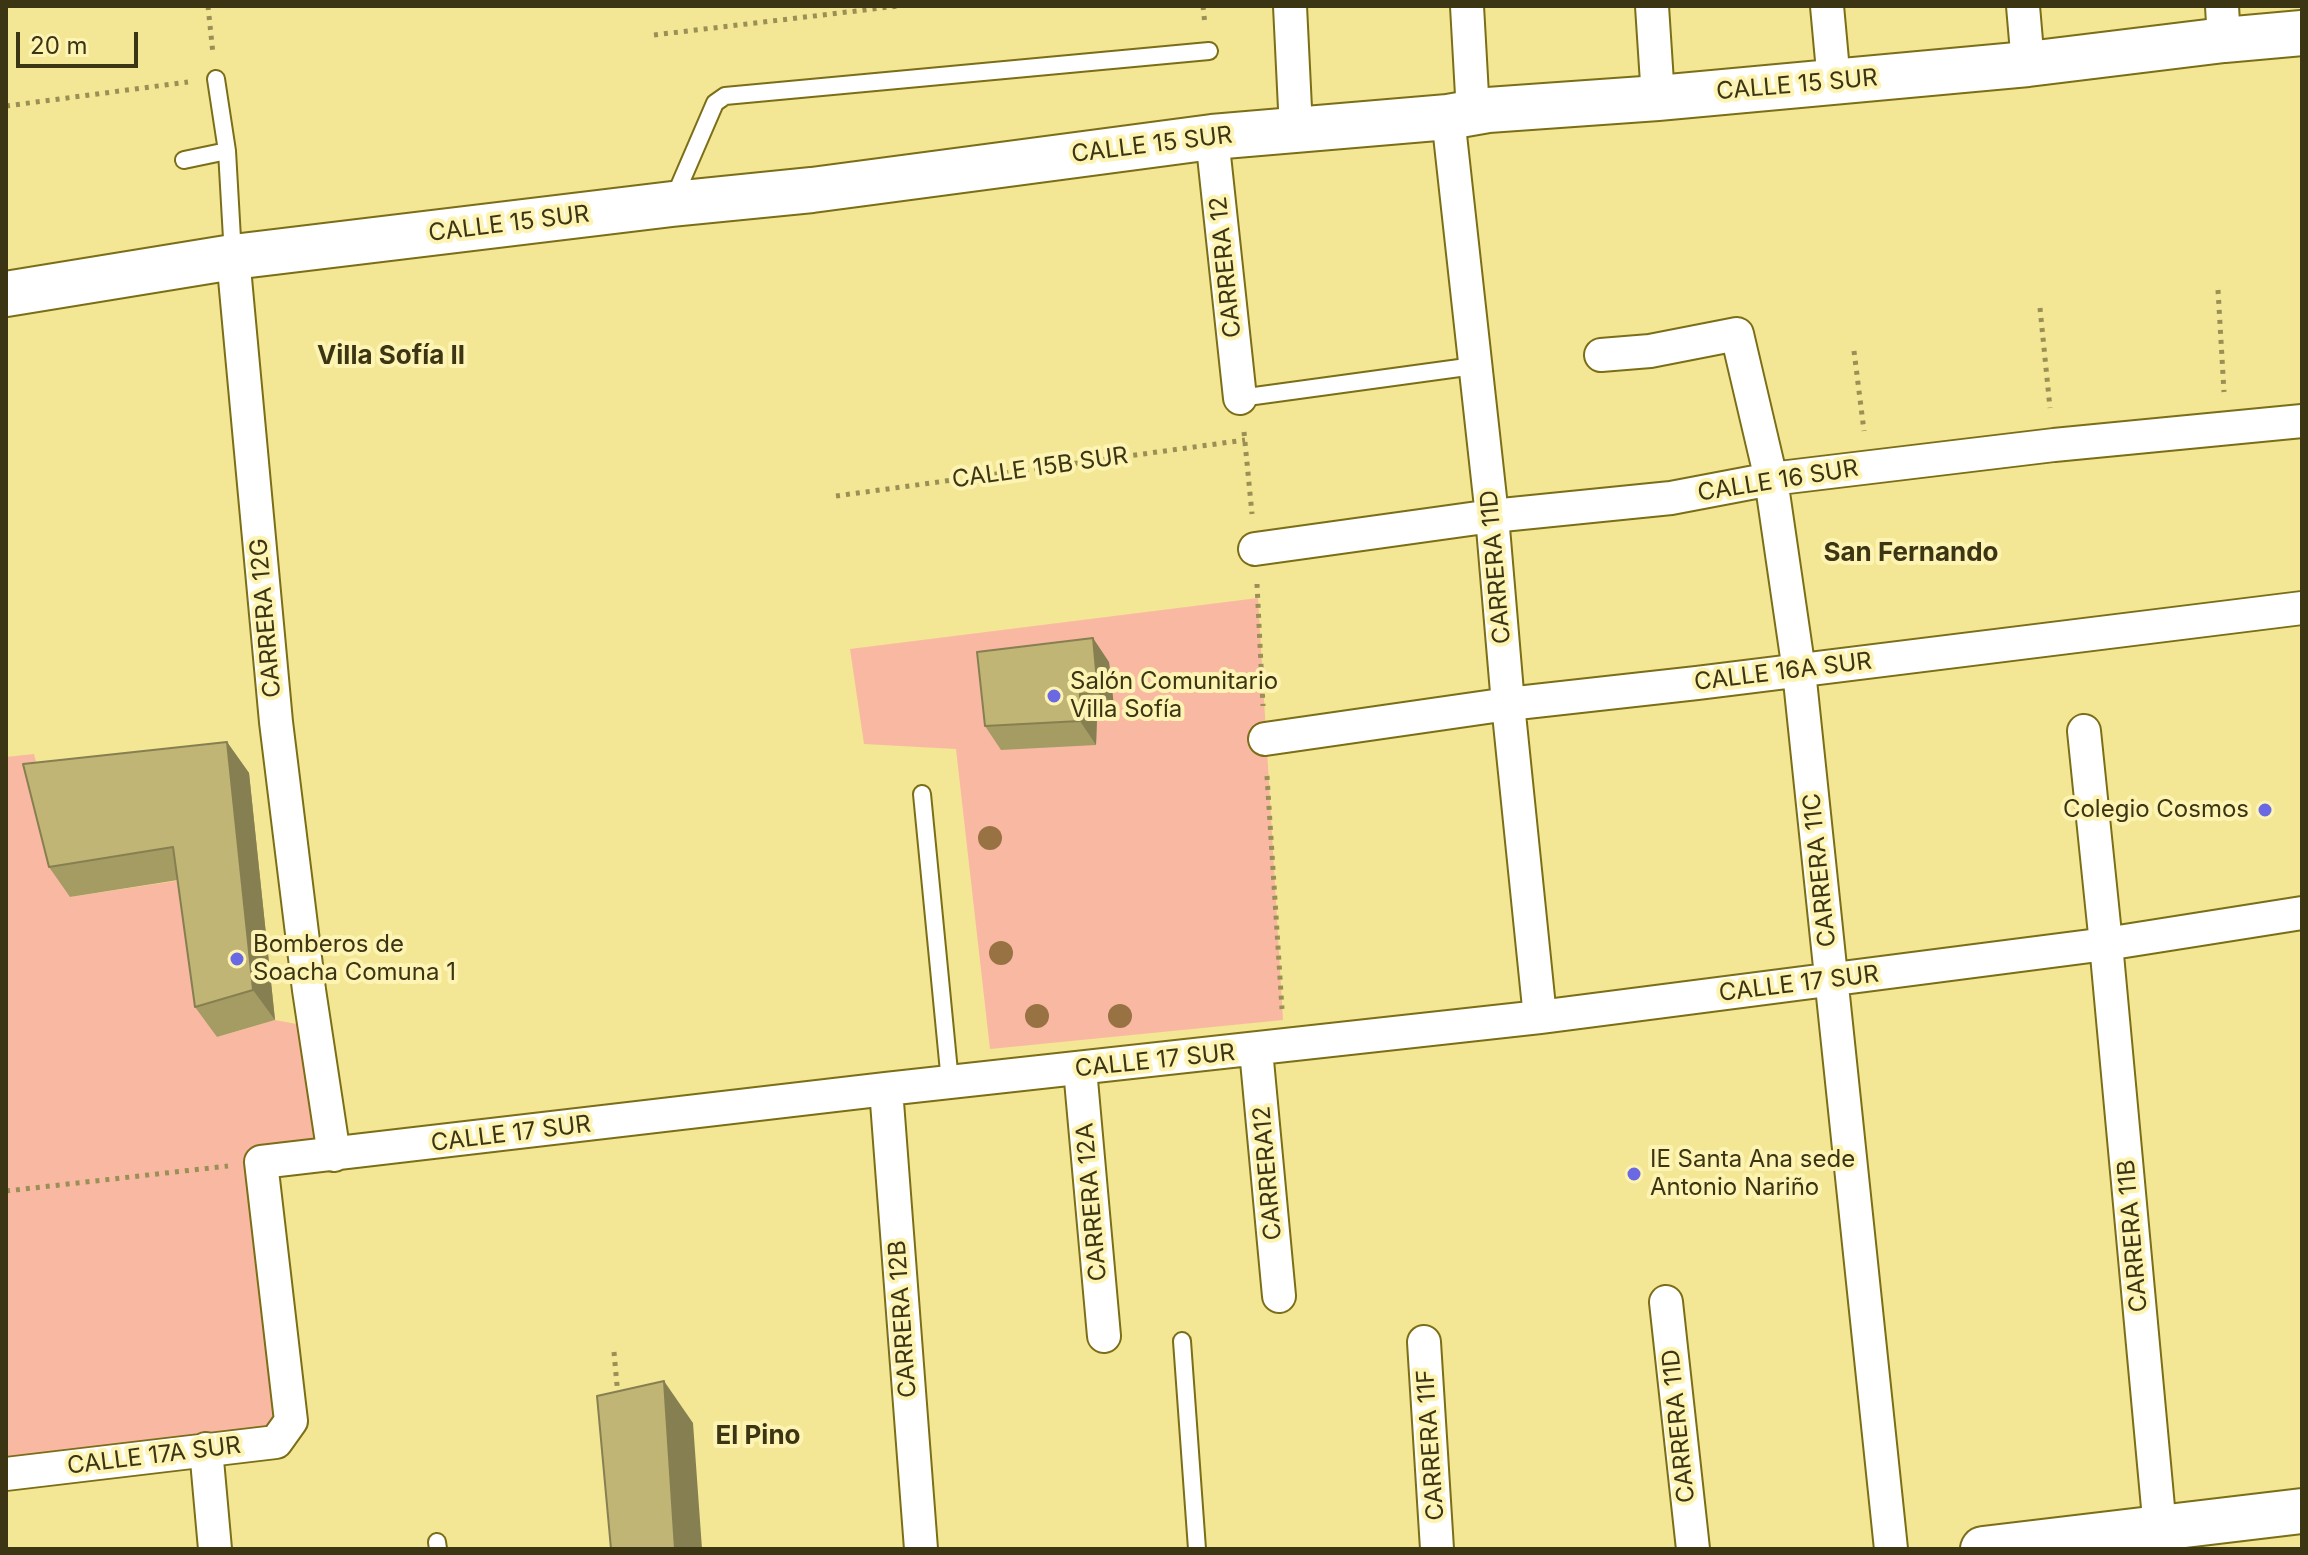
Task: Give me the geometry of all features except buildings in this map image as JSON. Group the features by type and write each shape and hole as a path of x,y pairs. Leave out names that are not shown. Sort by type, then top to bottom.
{"street":[{"path":"1290,6 1296,129"},
{"name":"CARRERA 11D","path":"1467,6 1460,115 1474,366 1492,516 1540,1017"},
{"path":"1652,6 1658,98"},
{"path":"1827,6 1834,82"},
{"path":"2023,6 2028,64"},
{"name":"CALLE 15 SUR","path":"6,294 233,257 812,190 1212,137 2028,64 2223,23 2302,33"},
{"name":"CARRERA 12","path":"1212,137 1240,398"},
{"name":"CARRERA 12G","path":"233,257 276,722 309,990 334,1155"},
{"name":"CARRERA 11C","path":"1601,355 1650,351 1737,334 1771,479 1799,671 1891,1549"},
{"name":"CALLE 16 SUR","path":"1255,549 1492,516 1671,498 1771,479 1868,467 2302,421"},
{"name":"CALLE 16A SUR","path":"1265,739 1508,704 2302,608"},
{"name":"CARRERA 11B","path":"2084,731 2160,1529"},
{"name":"CALLE 17 SUR","path":"261,1162 1540,1017 2106,944 2302,913"},
{"name":"CARRERA12","path":"1256,1050 1279,1296"},
{"name":"CARRERA 12A","path":"1080,1069 1104,1336"},
{"name":"CARRERA 12B","path":"886,1089 921,1549"},
{"name":"CALLE 17A SUR","path":"6,1474 276,1442 291,1421 261,1162"},
{"name":"CARRERA 11D","path":"1666,1302 1693,1549"},
{"name":"CARRERA 11F","path":"1424,1342 1437,1549"},
{"path":"206,1449 215,1549"},
{"path":"1983,1549 2302,1511"}],"lane":[{"path":"672,204 715,103 725,96 1209,51"},
{"name":"CARRERA 12G","path":"216,79 227,151 233,257"},
{"path":"184,160 227,151"},
{"path":"1240,398 1474,366"},
{"path":"922,794 950,1082"},
{"path":"1182,1341 1197,1549"}],"path":[{"path":"6,106 216,79 208,6"},
{"path":"654,35 898,6"},
{"path":"2218,290 2227,429"},
{"path":"2040,308 2054,445"},
{"path":"1854,351 1868,467"},
{"name":"CALLE 15B SUR","path":"836,496 1245,440"},
{"path":"6,1191 261,1162"},
{"path":"614,1352 618,1398"}],"shaded area":[{"path":"1258,598 1283,1020 990,1049 956,749 864,744 850,649"},
{"path":"34,754 70,897 195,878 217,1037 275,1020 313,1027 334,1155 262,1162 276,1442 6,1471 6,757"}],"place":[{"name":"Salón Comunitario Villa Sofía","path":"1054,696"},
{"name":"Colegio Cosmos","path":"2265,810"},
{"name":"Bomberos de Soacha Comuna 1","path":"237,959"},
{"name":"IE Santa Ana sede Antonio Nariño","path":"1634,1174"}],"district":[{"name":"Villa Sofía II","path":"391,356"},
{"name":"San Fernando","path":"1911,553"},
{"name":"El Pino","path":"758,1436"}]}
